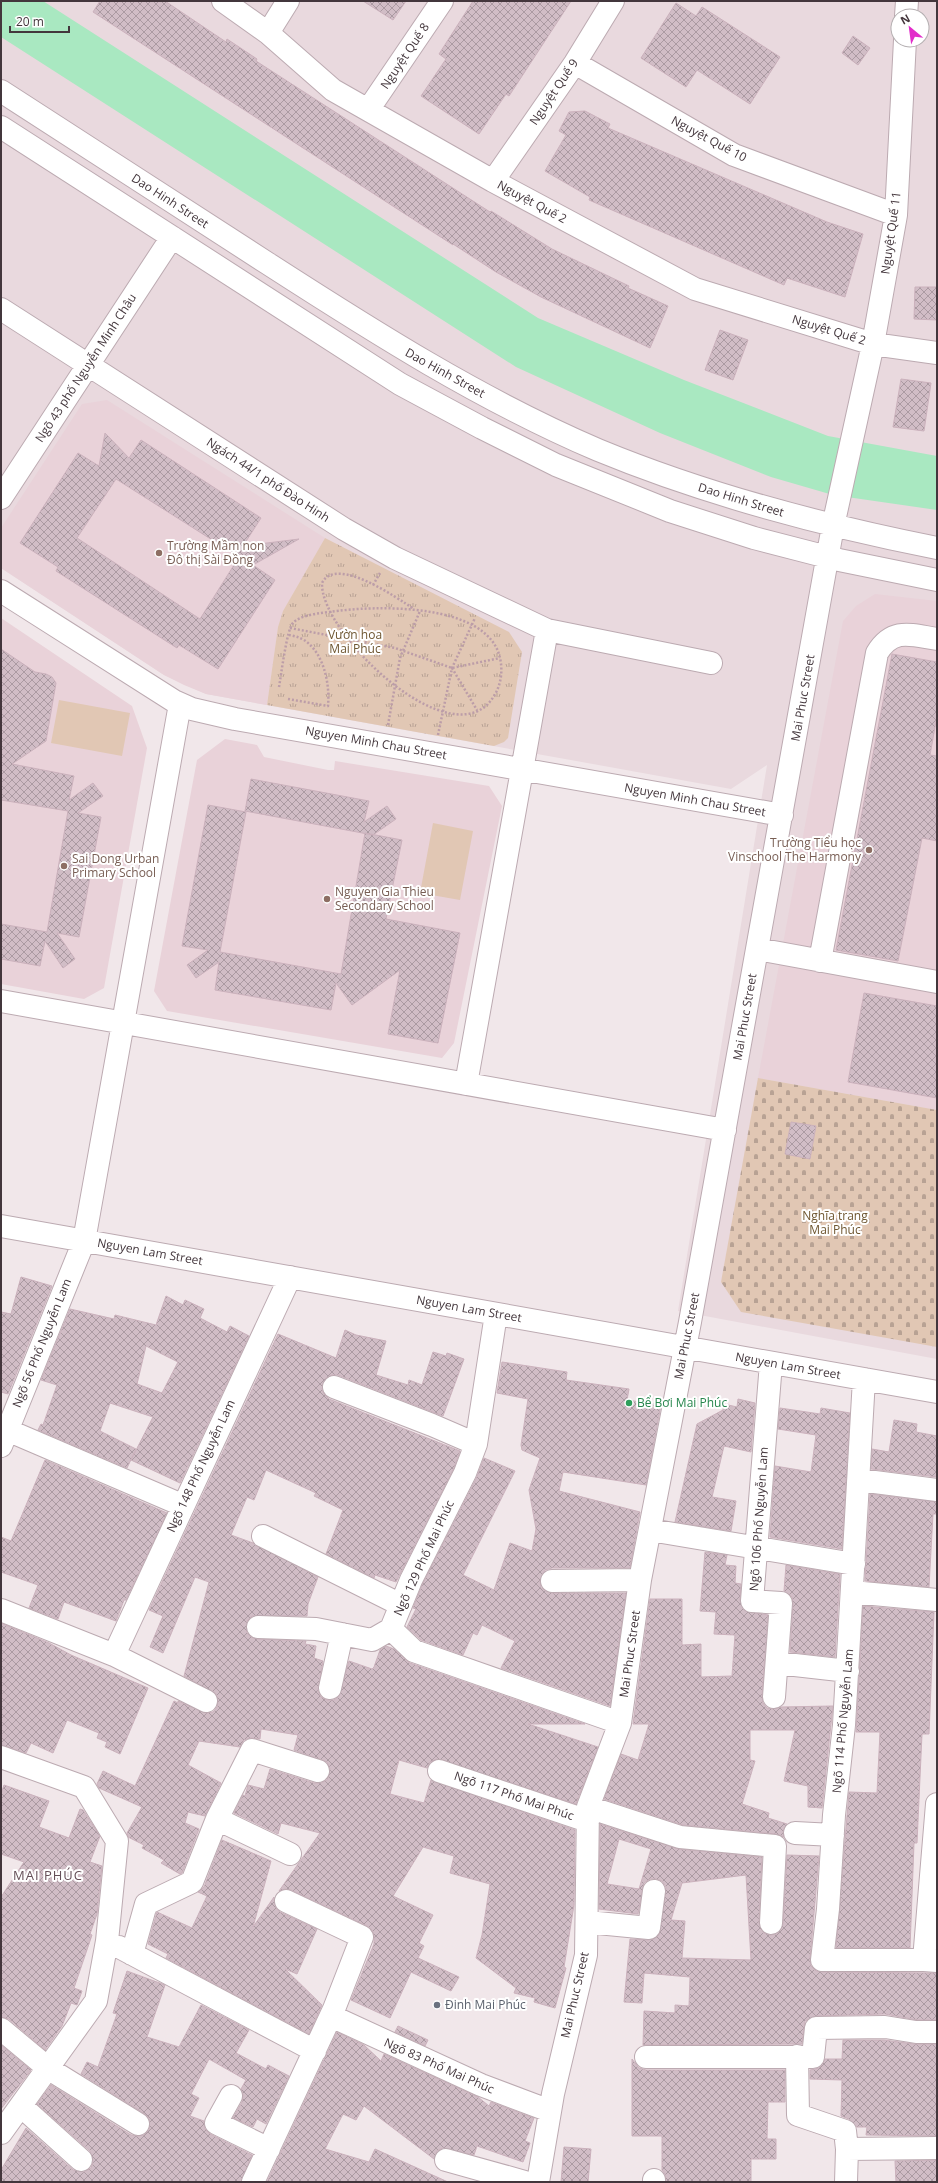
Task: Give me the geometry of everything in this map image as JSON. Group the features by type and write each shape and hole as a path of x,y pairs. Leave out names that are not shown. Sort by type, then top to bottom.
{"street":[{"name":"Nguyệt Quế 2","path":"223,1 268,33 333,90 493,181 695,288 873,344 937,353"},
{"path":"268,33 288,1"},
{"name":"Nguyệt Quế 8","path":"368,110 442,1"},
{"name":"Nguyệt Quế 9","path":"493,181 575,63 613,1"},
{"name":"Nguyệt Quế 11","path":"834,517 873,344 896,216 905,48"},
{"name":"Nguyệt Quế 10","path":"575,63 734,155 896,216"},
{"name":"Dao Hinh Street","path":"1,91 372,331 491,398 578,441 670,478 763,508 834,517 937,548"},
{"path":"1,127 400,384 482,428 556,465 670,511 754,538 828,557 937,580"},
{"name":"Ngõ 43 phố Nguyễn Minh Châu","path":"1,498 172,237"},
{"name":"Ngách 44/1 phố Đào Hinh","path":"1,309 369,544 547,630 710,663"},
{"name":"Mai Phuc Street","path":"538,2182 550,2111 586,1955 588,1814 620,1723 640,1580 685,1347 782,816 834,517"},
{"name":"Nguyen Minh Chau Street","path":"1,591 158,692 180,704 212,714 782,816"},
{"path":"466,1084 547,630"},
{"path":"820,961 877,653 881,646 896,635 903,634 937,639"},
{"name":"Ngõ 56 Phố Nguyễn Lam","path":"3,1442 84,1241 180,704"},
{"path":"757,949 937,982"},
{"path":"1,1001 724,1130"},
{"name":"Nguyen Lam Street","path":"1,1226 937,1392"},
{"name":"Ngõ 148 Phố Nguyễn Lam","path":"114,1655 182,1505 290,1277"},
{"name":"Ngõ 129 Phố Mai Phúc","path":"496,1314 476,1444 465,1473 411,1580 391,1629 414,1651 620,1723"},
{"name":"Ngõ 106 Phố Nguyễn Lam","path":"771,1363 752,1601 781,1603 774,1697"},
{"name":"Ngõ 114 Phố Nguyễn Lam","path":"864,1379 848,1671 833,1835 828,1909 822,1960 931,1961"},
{"path":"334,1387 432,1425 476,1444"},
{"path":"3,1442 182,1505"},
{"path":"859,1480 937,1490"},
{"path":"650,1530 854,1564"},
{"path":"263,1536 401,1605"},
{"path":"552,1581 640,1580"},
{"path":"852,1592 937,1600"},
{"path":"1,1610 114,1655 206,1701"},
{"path":"258,1628 316,1628 372,1640 391,1629"},
{"path":"330,1688 342,1634"},
{"path":"777,1663 848,1671"},
{"path":"132,1954 146,1904 192,1882 217,1819 252,1750 318,1771"},
{"path":"2,2130 49,2069 96,2001 107,1941 117,1841 84,1787 3,1763"},
{"name":"Ngõ 117 Phố Mai Phúc","path":"439,1771 588,1814 680,1837 775,1846 771,1923"},
{"path":"931,1961 937,1804"},
{"path":"217,1819 290,1854"},
{"path":"795,1833 833,1835"},
{"path":"587,1922 649,1928 654,1890"},
{"path":"253,2182 315,2051 362,1937 286,1901"},
{"path":"107,1941 315,2051"},
{"name":"Ngõ 83 Phố Mai Phúc","path":"332,2012 481,2085 550,2111"},
{"path":"846,2182 847,2149 845,2131 798,2115 805,2057 816,2028 885,2027 916,2032 937,2032"},
{"path":"1,2029 49,2069 138,2124"},
{"path":"646,2057 805,2057"},
{"path":"231,2096 216,2123 269,2148"},
{"path":"21,2106 81,2160"},
{"path":"847,2149 937,2148"},
{"path":"446,2160 525,2182"}],"path":[{"path":"373,585 383,567"},
{"path":"339,573 373,585 414,609 472,624 482,630 493,640 500,658 502,674 496,692 489,703 477,710 458,715 442,712 416,699 394,684 372,665 349,639 331,612 322,588 324,578 329,575 339,573"},
{"path":"279,687 290,628 296,620 331,612 374,607 414,609"},
{"path":"387,728 394,684 403,650 420,611"},
{"path":"437,737 452,668 478,612"},
{"path":"290,628 403,650 452,668 500,658"},
{"path":"288,699 328,706 329,689 325,672 314,650 304,640 289,635"},
{"path":"452,668 477,710"}],"shaded area":[{"path":"1,1 937,1 937,1359 678,1311 767,765 731,789 206,694 164,675 1,568"},
{"path":"1,1 43,1 538,318 684,380 828,436 937,456 937,510 833,495 771,477 660,433 516,367 1,37"},
{"name":"Trường Mầm non Đô thị Sài Đồng","path":"107,400 325,538 283,611 278,627 267,705 206,694 164,675 1,568 1,528 82,404"},
{"name":"Trường Tiểu học Vinschool The Harmony","path":"875,594 937,601 937,1110 758,1078 843,621 856,606"},
{"name":"Sai Dong Urban Primary School","path":"1,618 132,706 147,748 104,988 84,999 1,984"},
{"name":"Nguyen Gia Thieu Secondary School","path":"225,739 257,745 264,757 328,770 334,770 335,761 489,786 502,806 454,1043 442,1058 167,1011 154,991 197,760"}],"green space":[{"name":"Vườn hoa Mai Phúc","path":"325,538 509,632 522,652 508,738 504,742 494,746 267,705 278,627 283,611"},
{"path":"59,700 130,713 122,756 51,743"},
{"path":"433,823 473,831 460,900 420,893"},
{"name":"Nghĩa trang Mai Phúc","path":"758,1078 937,1110 937,1347 741,1312 721,1282"}],"building":[{"path":"100,1 165,1 226,42 227,39 257,59 256,61 490,212 491,211 552,249 629,286 628,288 668,306 650,348 541,297 496,272 453,245 93,12"},
{"path":"363,1 406,1 393,20"},
{"path":"473,1 571,1 509,96 506,94 479,134 421,96 446,59 439,54"},
{"path":"676,3 696,16 702,7 780,57 750,104 697,70 686,87 641,58"},
{"path":"853,36 870,48 858,65 842,53"},
{"path":"585,111 610,124 608,128 827,222 863,234 845,297 787,278 784,285 589,200 590,197 545,171 566,135 559,131 569,112"},
{"path":"915,287 937,287 937,320 914,319"},
{"path":"720,330 748,340 733,380 705,370"},
{"path":"901,379 931,383 924,431 893,427"},
{"path":"105,433 129,458 141,440 261,518 243,546 299,539 253,565 275,580 218,669 179,645 177,648 56,571 58,567 20,543 78,453 99,466","holes":["116,479 239,557 200,619 77,538"]},
{"path":"1,649 35,672 52,677 56,683 46,741 12,764 74,776 69,800 93,783 103,796 78,813 101,817 79,937 57,933 75,959 63,968 45,941 40,966 1,959 1,924 47,932 68,811 1,800"},
{"path":"892,654 937,662 937,716 930,755 937,756 937,841 922,838 898,961 836,950"},
{"path":"251,779 369,801 364,822 387,806 396,819 373,835 245,811"},
{"path":"208,805 246,812 220,952 341,974 365,833 402,840 386,919 460,933 438,1043 388,1034 400,970 352,1005 336,983 331,1010 215,990 219,962 196,978 187,965 208,950 182,946"},
{"path":"864,993 937,1006 937,1098 848,1082"},
{"path":"791,1122 816,1126 810,1159 785,1154"},
{"path":"21,1277 52,1286 8,1394 1,1392 1,1312 11,1314"},
{"path":"166,1296 183,1305 185,1300 204,1309 200,1318 227,1332 230,1326 249,1336 180,1483 131,1460 153,1417 110,1403 100,1431 136,1449 127,1468 38,1430 41,1424 43,1425 57,1385 41,1380 70,1309 114,1319 115,1315 156,1325","holes":["146,1346 178,1362 162,1393 137,1384"]},
{"path":"345,1330 356,1335 386,1341 376,1375 408,1385 409,1380 422,1385 433,1352 446,1356 447,1353 464,1359 443,1416 338,1375 332,1375 326,1378 322,1389 324,1394 329,1399 460,1451 454,1468 396,1582 375,1575 374,1578 326,1554 343,1510 314,1496 316,1493 266,1470 254,1500 247,1497 231,1535 253,1543 318,1577 308,1604 307,1616 252,1616 247,1621 247,1633 251,1637 257,1639 306,1641 305,1644 316,1646 314,1658 323,1661 318,1691 321,1697 327,1700 334,1700 339,1696 349,1661 372,1669 380,1650 386,1646 394,1649 410,1663 585,1724 528,1724 598,1747 576,1804 437,1759 430,1762 427,1768 399,1760 390,1794 424,1803 431,1780 575,1830 574,1905 564,1967 566,1968 555,2008 534,2002 535,1998 514,1993 516,1988 476,1958 482,1935 490,1884 450,1873 454,1856 423,1847 393,1896 433,1915 419,1943 424,1946 418,1958 459,1977 451,1991 411,1972 390,2018 351,2000 374,1944 372,1930 367,1926 291,1890 285,1889 279,1891 320,1833 281,1823 278,1834 234,1813 243,1795 245,1796 248,1785 264,1789 270,1769 314,1783 321,1783 327,1780 330,1769 327,1762 294,1750 298,1735 261,1729 260,1739 250,1738 244,1740 240,1747 199,1741 188,1765 221,1783 205,1816 188,1812 185,1823 199,1829 182,1873 180,1874 161,1863 164,1860 142,1848 144,1845 128,1837 127,1833 142,1807 99,1788 97,1784 103,1771 135,1786 174,1701 178,1703 178,1701 206,1713 213,1712 217,1707 218,1701 216,1694 184,1676 209,1582 195,1577 163,1653 150,1647 163,1616 149,1610 278,1334 336,1358"},
{"path":"502,1362 567,1372 566,1380 629,1389 627,1400 661,1405 646,1485 563,1472 559,1491 640,1512 630,1568 552,1568 545,1570 540,1581 541,1588 552,1593 626,1593 610,1706 501,1668 515,1641 482,1625 477,1635 473,1633 463,1655 421,1640 407,1627 416,1609 413,1608 422,1585 476,1479 484,1458 515,1471 463,1575 494,1590 510,1543 532,1551 536,1529 529,1490 540,1458 522,1450 521,1445 528,1399 497,1393"},
{"path":"738,1399 755,1403 751,1452 724,1446 712,1497 736,1501 731,1531 675,1522 697,1424 723,1410 724,1404 737,1407"},
{"path":"780,1408 820,1414 821,1408 850,1413 842,1549 770,1537 775,1466 811,1472 816,1435 778,1429"},
{"path":"894,1420 917,1424 916,1432 937,1436 937,1477 871,1469 872,1449 889,1452"},
{"path":"45,1460 167,1513 126,1600 124,1600 116,1621 64,1602 58,1619 29,1608 38,1585 1,1572 1,1537 11,1541"},
{"path":"870,1494 937,1502 937,1514 933,1514 929,1587 865,1581"},
{"path":"705,1552 727,1555 725,1565 736,1566 735,1583 741,1584 740,1600 745,1611 768,1615 762,1696 763,1703 767,1708 833,1706 822,1808 808,1807 808,1786 784,1781 795,1730 750,1730 750,1760 755,1761 742,1804 769,1813 768,1818 787,1824 783,1832 784,1837 776,1834 683,1825 604,1799 621,1754 638,1760 649,1724 633,1724 650,1599 682,1599 682,1645 701,1644 701,1677 732,1676 735,1635 714,1634 716,1612 700,1611"},
{"path":"786,1565 840,1574 835,1657 790,1652 793,1604 792,1597 784,1591"},
{"path":"863,1606 934,1612 929,1734 922,1734 917,1843 914,1843 910,1948 836,1948 849,1792 877,1793 880,1732 856,1732"},
{"path":"1,1623 148,1688 120,1754 105,1747 107,1742 97,1738 99,1733 67,1720 53,1753 31,1743 26,1753 1,1745"},
{"path":"4,1785 49,1801 39,1827 69,1838 80,1809 83,1810 100,1836 90,1862 102,1866 97,1914 90,1934 92,1935 74,1988 82,1991 77,2005 71,2003 62,2026 45,2050 9,2019 1,2017 1,1897 24,1862 1,1854 1,1794"},
{"path":"600,1824 679,1849 762,1857 759,1923 764,1933 770,1935 777,1934 783,1924 787,1855 819,1856 810,1959 811,1966 816,1971 822,1972 937,1973 937,2020 917,2020 885,2014 816,2016 805,2021 802,2044 643,2045 644,2011 675,2013 675,2005 689,2006 690,1977 644,1973 642,2003 624,2002 630,1939 648,1940 654,1939 659,1935 666,1887 662,1881 656,1879 650,1879 644,1883 638,1914 599,1909","holes":["619,1839 651,1849 639,1889 607,1884","746,1875 751,1960 682,1958 685,1921 671,1920 682,1883"]},
{"path":"222,1840 271,1861 253,1927 274,1897 276,1908 280,1912 317,1929 297,1974 285,1969 322,2005 309,2034 166,1958 168,1954 148,1944 157,1912 192,1928 207,1896 198,1892 204,1887"},
{"path":"127,1971 165,1985 147,2037 179,2047 201,2005 249,2030 236,2053 266,2069 268,2065 289,2076 266,2124 257,2119 253,2127 233,2118 242,2102 243,2095 241,2089 246,2080 209,2059 191,2094 199,2098 190,2116 204,2121 205,2129 210,2134 252,2155 241,2182 1,2182 1,2170 26,2128 73,2170 84,2172 91,2168 93,2162 90,2151 37,2104 51,2085 131,2135 144,2135 149,2130 149,2118 145,2114 81,2074 87,2062 98,2067 117,2014 113,2013"},
{"path":"398,2026 428,2040 425,2046 395,2032"},
{"path":"337,2032 364,2045 381,2061 384,2054 478,2097 489,2106 491,2102 534,2118 525,2141 530,2143 523,2162 477,2146 474,2155 443,2148 437,2151 434,2159 364,2106 356,2120 343,2114 325,2149 369,2162 375,2149 448,2182 267,2182"},
{"path":"843,2040 884,2040 914,2044 937,2044 937,2136 866,2135 867,2127 856,2127 849,2119 841,2116 842,2080 810,2079 810,2070 819,2068 825,2059 842,2059"},
{"path":"1,2045 31,2070 1,2109"},
{"path":"632,2059 639,2068 646,2070 785,2070 785,2102 768,2102 767,2139 776,2139 776,2159 751,2159 751,2182 666,2182 665,2174 662,2170 662,2136 632,2136"},
{"path":"564,2147 591,2149 588,2182 561,2182"},
{"path":"937,2160 937,2182 896,2182 895,2161"}],"place":[{"name":"Trường Mầm non Đô thị Sài Đồng","path":"159,553"},
{"name":"Trường Tiểu học Vinschool The Harmony","path":"869,850"},
{"name":"Sai Dong Urban Primary School","path":"64,866"},
{"name":"Nguyen Gia Thieu Secondary School","path":"327,899"},
{"name":"Bể Bơi Mai Phúc","path":"629,1403"},
{"name":"Đinh Mai Phúc","path":"437,2005"}],"district":[{"name":"MAI PHÚC","path":"48,1875"}]}
